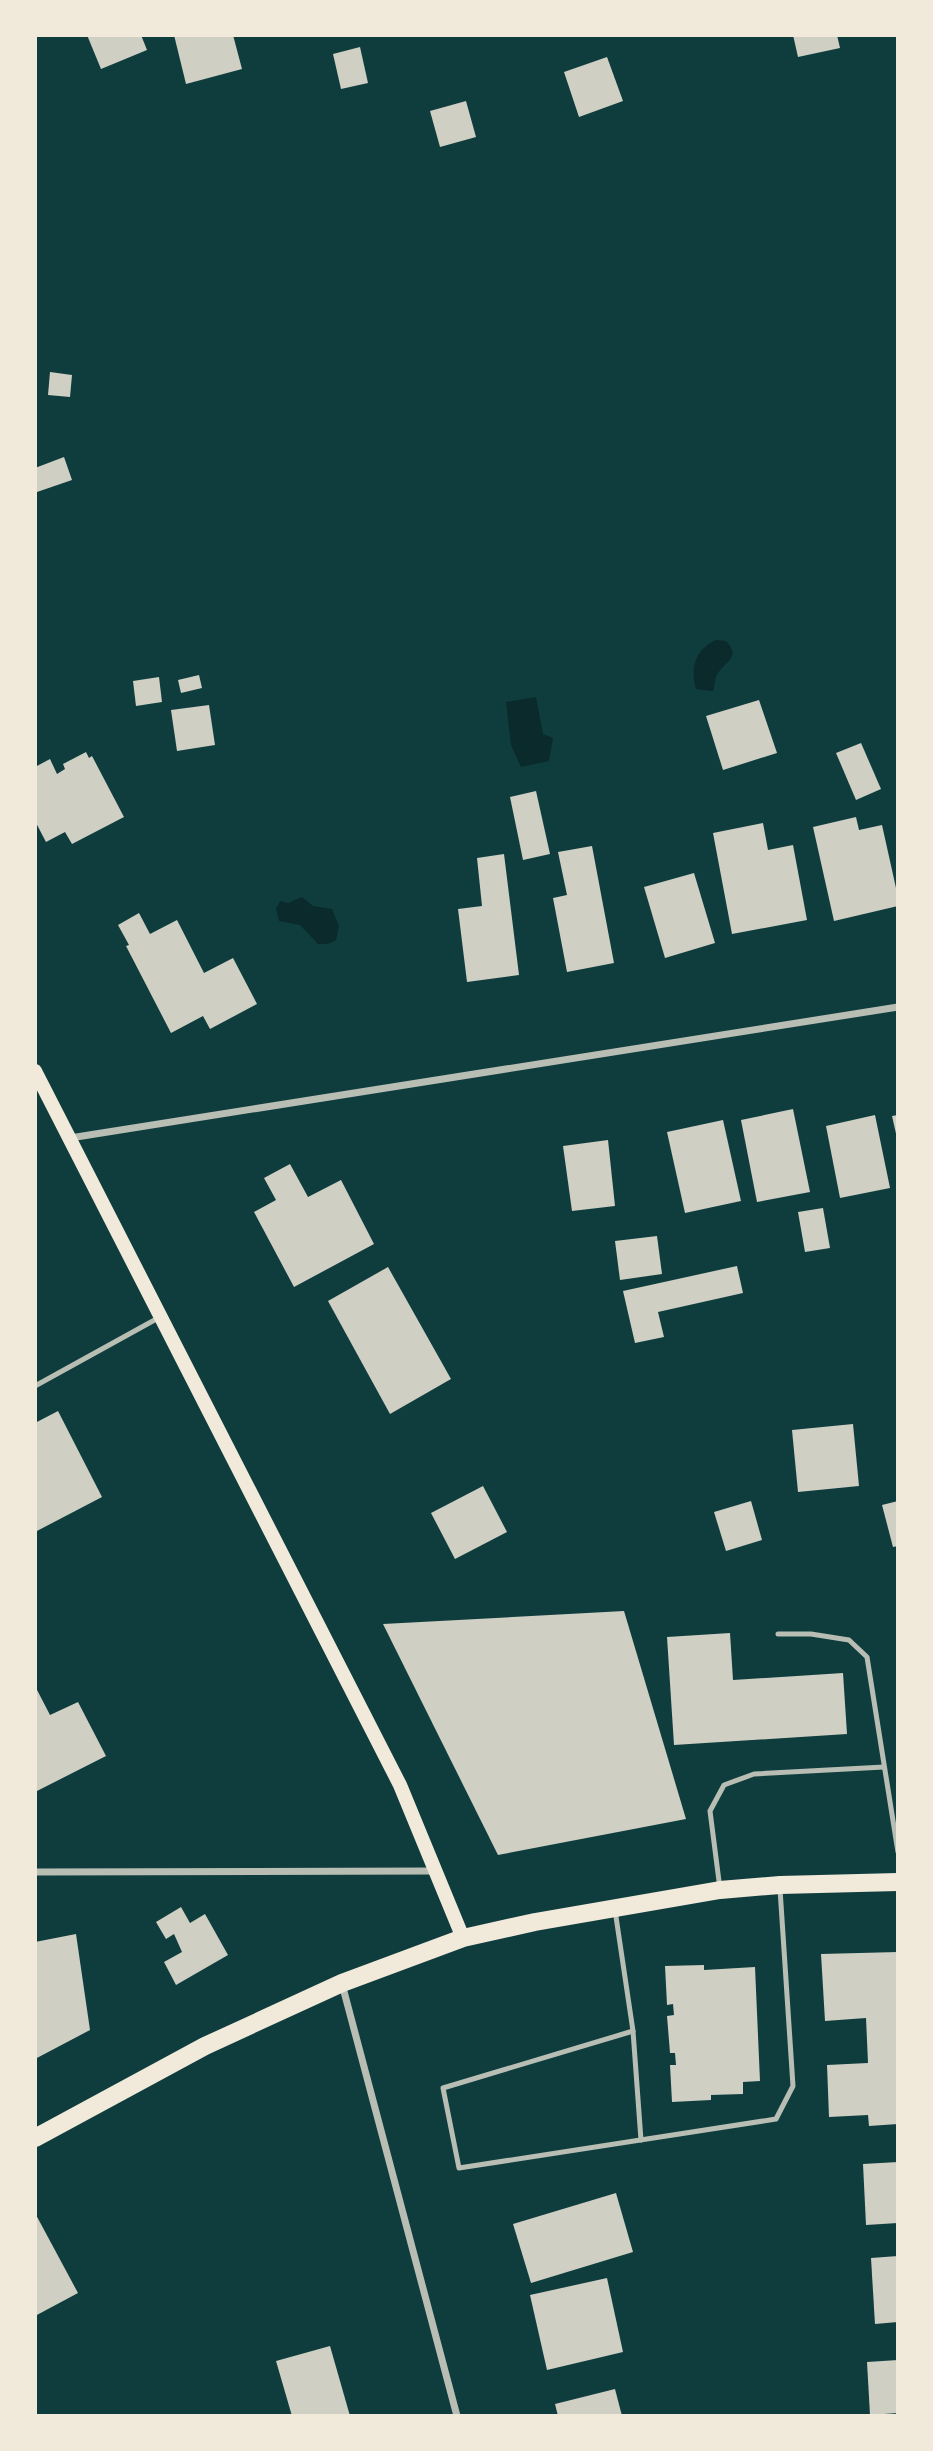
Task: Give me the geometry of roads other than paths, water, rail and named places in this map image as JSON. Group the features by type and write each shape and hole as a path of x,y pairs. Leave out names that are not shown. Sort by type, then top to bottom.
{"main road":[{"path":"35,1071 400,1785 463,1938"},
{"path":"35,2138 205,2046 342,1983 463,1938 535,1922 720,1890 780,1885 898,1882"}],"street":[{"path":"70,1138 898,1007"},
{"path":"35,1872 435,1871"},
{"path":"342,1983 457,2416"}],"lane":[{"path":"35,1386 160,1317"},
{"path":"778,1634 811,1634 849,1640 867,1657 898,1852"},
{"path":"720,1890 710,1811 724,1785 754,1774 884,1767"},
{"path":"634,2031 443,2088 459,2168 776,2119 793,2085 780,1885"},
{"path":"615,1908 634,2031 641,2140"}],"water":[{"path":"716,640 726,641 731,647 732,656 716,677 714,690 696,689 696,660 703,649"},
{"path":"536,697 543,734 553,738 549,761 521,767 511,745 506,702"},
{"path":"302,897 313,906 332,909 339,926 336,940 328,944 318,944 300,925 279,921 276,909 280,901 288,903"}]}
